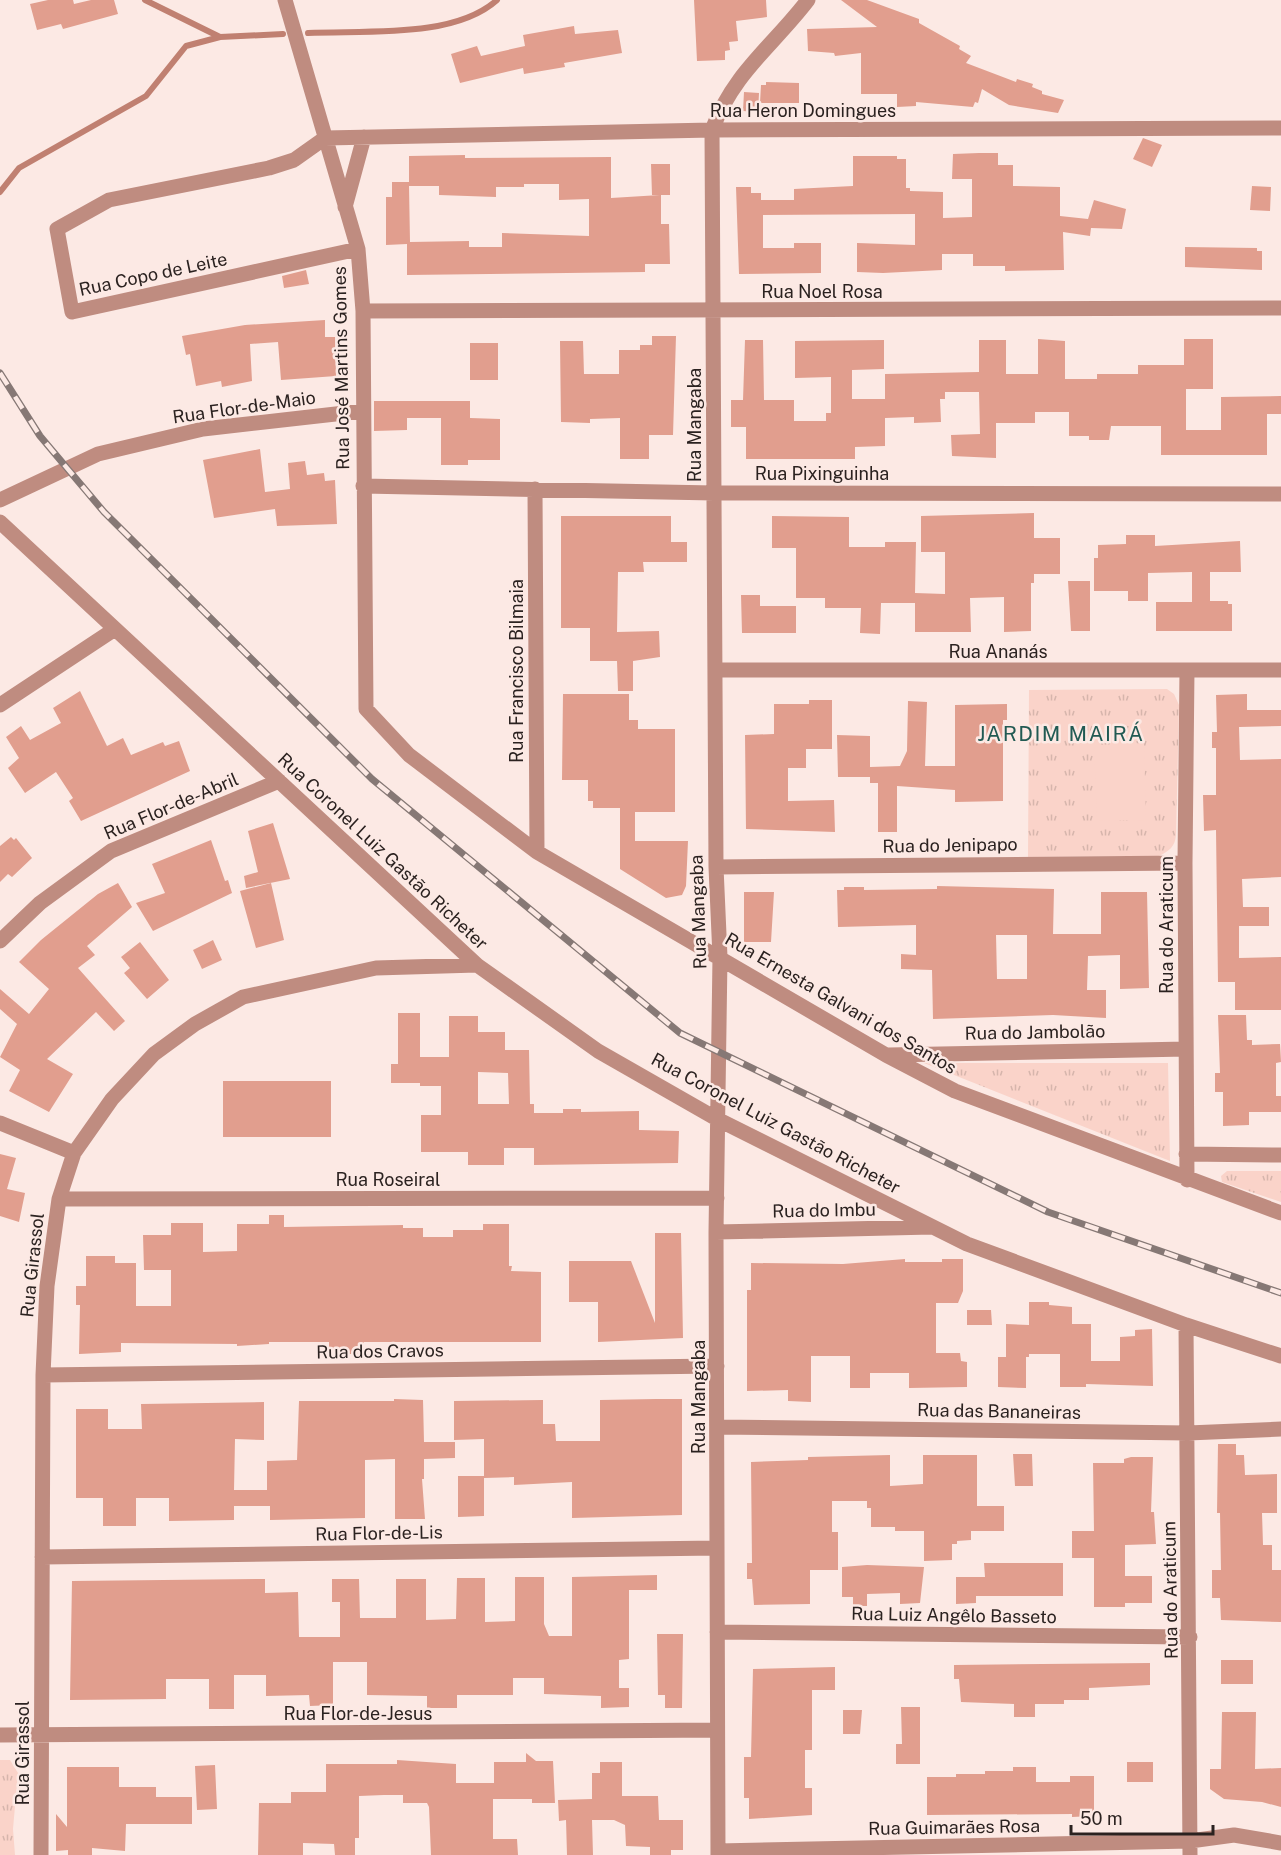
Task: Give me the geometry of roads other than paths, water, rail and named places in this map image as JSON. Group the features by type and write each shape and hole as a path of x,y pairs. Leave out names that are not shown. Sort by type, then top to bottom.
{"street":[{"name":"Rua José Martins Gomes","path":"285,0 358,249 363,311 366,709"},
{"name":"Rua Mangaba","path":"718,1853 716,1232 720,957 716,867 712,130 720,110 744,70 789,24 808,0"},
{"name":"Rua Heron Domingues","path":"325,138 712,130 1281,128"},
{"path":"345,207 364,137"},
{"name":"Rua Copo de Leite","path":"325,138 294,160 109,200 57,229 72,312 358,249"},
{"name":"Rua Noel Rosa","path":"363,311 1281,308"},
{"name":"Rua Flor-de-Maio","path":"0,500 98,454 122,448 203,429 362,411"},
{"name":"Rua Pixinguinha","path":"363,486 714,493 1281,494"},
{"name":"Rua Francisco Bilmaia","path":"535,489 537,852"},
{"name":"Rua Coronel Luiz Gastão Richeter","path":"0,522 477,965 598,1051 717,1119 967,1244 1186,1325 1281,1356"},
{"path":"0,705 115,629"},
{"name":"Rua Ananás","path":"715,670 1281,670"},
{"name":"Rua do Araticum","path":"1187,670 1185,862 1187,1180"},
{"name":"Rua Ernesta Galvani dos Santos","path":"366,709 409,755 537,852 886,1055 955,1091 1187,1180 1281,1213"},
{"name":"Rua Flor-de-Abril","path":"0,941 40,903 111,851 279,781"},
{"name":"Rua do Jenipapo","path":"716,867 1185,862"},
{"name":"Rua Girassol","path":"41,1855 43,1375 47,1286 59,1199 74,1153 112,1099 154,1054 195,1024 243,998 376,968 477,965"},
{"name":"Rua do Jambolão","path":"886,1055 1186,1049"},
{"path":"0,1123 74,1153"},
{"path":"1186,1154 1281,1155"},
{"name":"Rua Roseiral","path":"59,1199 717,1198"},
{"name":"Rua do Imbu","path":"716,1232 934,1227"},
{"name":"Rua do Araticum","path":"1186,1325 1190,1848"},
{"name":"Rua dos Cravos","path":"43,1375 717,1366"},
{"name":"Rua das Bananeiras","path":"717,1427 1188,1433 1281,1428"},
{"name":"Rua Flor-de-Lis","path":"42,1557 717,1548"},
{"name":"Rua Luiz Angêlo Basseto","path":"717,1632 1190,1637"},
{"name":"Rua Flor-de-Jesus","path":"0,1735 717,1730"},
{"name":"Rua Guimarães Rosa","path":"718,1853 1190,1848 1234,1835 1281,1843"}],"waterway":[{"path":"145,0 220,37"},
{"path":"308,33 381,32 433,27 479,12 497,0"},
{"path":"0,192 19,168 146,96 186,46 220,37 283,34"}],"railway":[{"path":"0,373 40,436 104,512 372,779 680,1033 1048,1212 1281,1293"}],"district":[{"name":"JARDIM MAIRÁ","path":"1061,733"}]}
